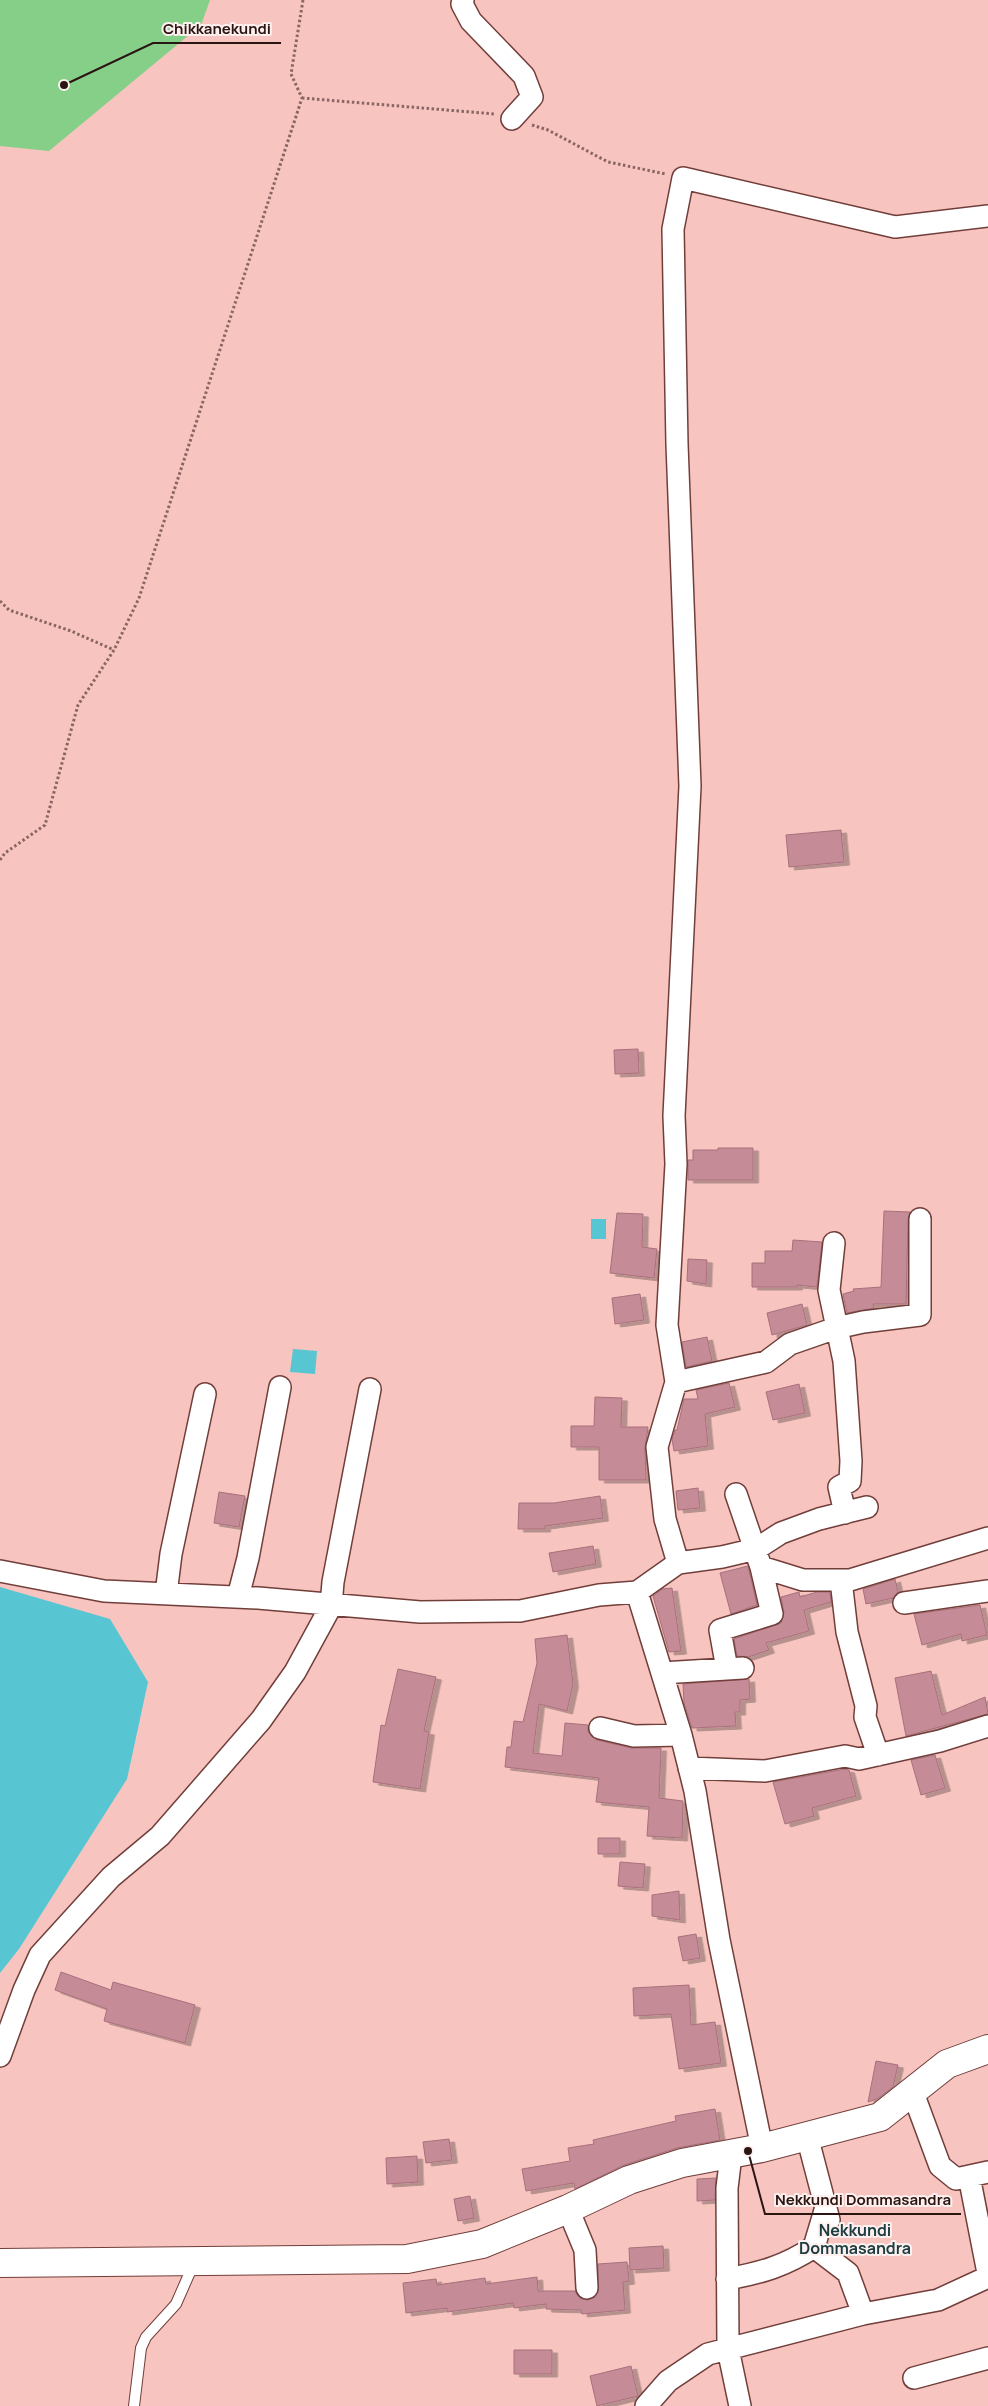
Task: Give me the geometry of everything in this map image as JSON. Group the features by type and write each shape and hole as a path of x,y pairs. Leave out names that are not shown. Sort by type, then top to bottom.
{"main road":[{"path":"0,2263 407,2259 482,2244 568,2209 629,2180 682,2163 762,2148 880,2116 947,2064 988,2049"}],"street":[{"path":"463,0 462,4 471,21 524,76 532,97 512,119"},
{"path":"678,1563 665,1518 657,1447 676,1382 667,1325 676,1164 674,1116 690,786 678,444 673,229 683,178 895,227 988,216"},
{"path":"676,1382 766,1362 790,1344 836,1328 863,1322 920,1315 920,1219"},
{"path":"834,1243 829,1290 844,1361 851,1461 850,1481 839,1487 845,1512"},
{"path":"238,1597 248,1558 280,1387"},
{"path":"0,2056 24,1990 40,1955 111,1877 160,1836 261,1720 295,1672 331,1606 370,1389"},
{"path":"166,1594 170,1554 205,1394"},
{"path":"662,1673 735,1669 720,1630 772,1614 758,1558 736,1494"},
{"path":"758,1558 782,1533 819,1518 867,1507"},
{"path":"0,1571 104,1590 238,1597 420,1612 520,1611 599,1594 637,1592 678,1563 722,1557 758,1558 803,1580 850,1580 988,1538"},
{"path":"841,1580 847,1632 866,1706 865,1717 878,1755"},
{"path":"904,1603 988,1591"},
{"path":"637,1592 681,1736 695,1791 719,1940 762,2148"},
{"path":"689,1768 765,1771 845,1756 859,1759 940,1741 988,1726"},
{"path":"600,1728 634,1736 681,1736"},
{"path":"913,2092 940,2166 956,2179 978,2174 988,2273"},
{"path":"807,2136 832,2230"},
{"path":"731,2155 727,2188 728,2349 740,2406"},
{"path":"727,2279 758,2274 791,2262 814,2247 826,2207"},
{"path":"568,2209 585,2250 587,2288"},
{"path":"814,2247 848,2273 863,2314"},
{"path":"646,2406 668,2381 708,2354 863,2314 938,2300 988,2277"},
{"path":"914,2378 988,2358"}],"lane":[{"path":"134,2406 141,2348 146,2337 176,2304 194,2262"}],"path":[{"path":"0,860 5,853 46,825 78,705 114,650 139,598 302,98 291,74 303,0"},
{"path":"0,601 8,610 71,631 114,650"}],"green space":[{"path":"0,0 210,0 201,25 49,151 0,146"}],"water":[{"path":"591,1219 606,1219 606,1239 591,1239"},
{"path":"293,1349 317,1351 315,1374 290,1372"},
{"path":"0,1587 110,1619 148,1682 127,1779 19,1949 0,1973"}],"building":[{"path":"841,830 844,862 789,867 786,835"},
{"path":"638,1049 639,1073 615,1074 614,1050"},
{"path":"718,1148 753,1148 753,1180 688,1180 688,1160 693,1160 693,1150 718,1150"},
{"path":"884,1211 910,1212 908,1219 906,1304 873,1304 874,1308 847,1313 843,1294 854,1291 853,1289 881,1287"},
{"path":"617,1213 643,1214 642,1247 657,1249 654,1278 610,1273"},
{"path":"793,1240 822,1242 817,1287 797,1285 797,1287 752,1287 752,1263 765,1263 765,1251 792,1251"},
{"path":"688,1259 707,1260 706,1284 687,1281"},
{"path":"640,1294 644,1320 615,1324 612,1298"},
{"path":"802,1304 807,1325 772,1335 767,1313"},
{"path":"707,1337 712,1361 686,1367 682,1342"},
{"path":"729,1383 735,1407 705,1414 708,1446 674,1451 672,1439 675,1430 677,1430 684,1399 698,1399 696,1390"},
{"path":"799,1384 805,1413 773,1420 766,1392"},
{"path":"595,1397 622,1398 621,1427 648,1427 645,1448 646,1480 599,1480 599,1447 571,1447 571,1426 594,1426"},
{"path":"698,1488 700,1508 678,1510 676,1491"},
{"path":"219,1492 245,1496 239,1527 214,1523"},
{"path":"600,1496 603,1518 545,1526 545,1529 518,1529 519,1503 554,1503"},
{"path":"593,1546 596,1564 553,1572 549,1553"},
{"path":"748,1566 757,1605 731,1614 720,1573"},
{"path":"895,1579 898,1592 893,1598 866,1604 863,1589"},
{"path":"672,1588 681,1651 669,1652 653,1596 662,1589"},
{"path":"799,1592 800,1597 817,1592 830,1592 831,1602 804,1610 809,1631 766,1643 769,1650 748,1657 737,1656 734,1639 781,1623 784,1612 781,1597"},
{"path":"980,1605 987,1635 962,1641 961,1634 922,1645 914,1614"},
{"path":"567,1635 573,1684 567,1711 539,1704 533,1753 562,1756 565,1723 588,1725 588,1732 597,1740 631,1748 661,1748 659,1798 683,1801 682,1838 647,1836 649,1807 596,1802 599,1778 505,1767 507,1747 511,1747 514,1721 523,1722 537,1663 535,1639"},
{"path":"398,1669 436,1677 424,1731 429,1732 420,1789 373,1782 381,1725 385,1726"},
{"path":"931,1671 942,1715 985,1697 988,1714 906,1736 895,1678"},
{"path":"749,1679 750,1699 740,1700 740,1712 735,1712 736,1726 692,1728 684,1703 683,1684"},
{"path":"935,1755 945,1788 921,1795 911,1760"},
{"path":"845,1769 849,1770 856,1796 812,1808 814,1816 785,1824 773,1782"},
{"path":"598,1838 620,1838 620,1854 598,1854"},
{"path":"620,1862 645,1864 643,1888 618,1886"},
{"path":"679,1891 680,1920 652,1916 652,1895"},
{"path":"696,1934 700,1958 683,1961 678,1937"},
{"path":"61,1972 111,1990 113,1982 195,2005 185,2043 104,2021 107,2009 55,1990"},
{"path":"689,1985 691,2025 715,2022 721,2063 679,2069 671,2014 634,2016 633,1988"},
{"path":"876,2061 898,2065 893,2087 877,2099 868,2102"},
{"path":"715,2109 720,2140 677,2148 624,2165 575,2189 574,2183 526,2191 522,2169 570,2161 568,2148 594,2144 593,2140 676,2121 675,2116"},
{"path":"449,2139 452,2160 426,2163 423,2142"},
{"path":"417,2156 418,2182 387,2184 386,2158"},
{"path":"716,2178 715,2200 697,2201 697,2179"},
{"path":"470,2196 474,2218 458,2221 454,2199"},
{"path":"663,2246 664,2268 630,2270 629,2248"},
{"path":"627,2262 629,2281 623,2282 625,2310 582,2314 581,2310 546,2309 546,2304 514,2308 513,2303 447,2312 447,2308 406,2313 403,2283 436,2279 437,2285 485,2278 486,2284 537,2277 538,2291 575,2291 581,2299 588,2300 598,2293 598,2264"},
{"path":"514,2350 552,2350 552,2374 514,2374"},
{"path":"631,2366 638,2396 597,2406 590,2376"}],"place":[{"name":"Chikkanekundi","path":"64,85"},
{"name":"Nekkundi Dommasandra","path":"748,2151"}],"district":[{"name":"Nekkundi Dommasandra","path":"855,2239"}]}
